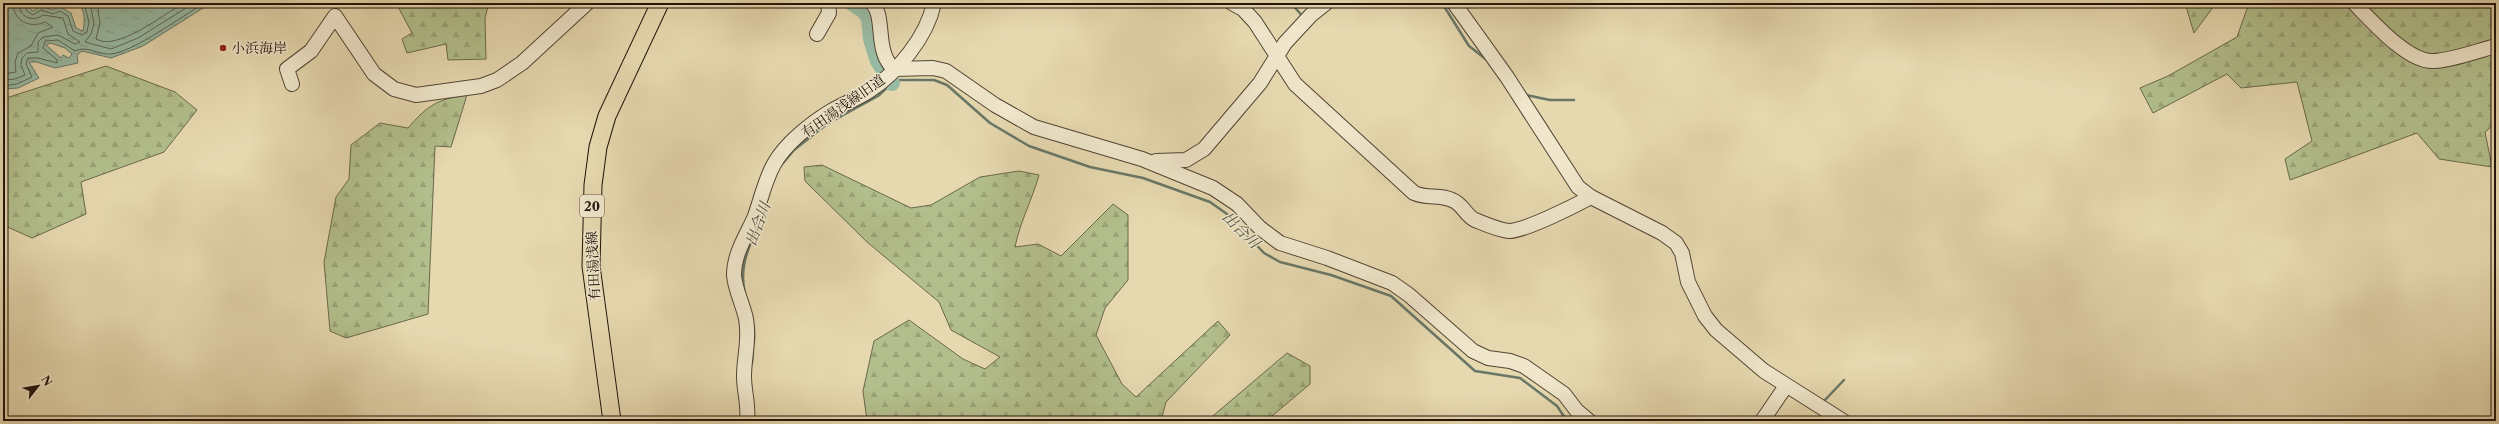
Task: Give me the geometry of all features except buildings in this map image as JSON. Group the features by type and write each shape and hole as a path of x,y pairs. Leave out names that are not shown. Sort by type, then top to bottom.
{"main road":[{"name":"有田湯浅線","path":"612,421 591,266 593,185 598,147 608,116 660,3"}],"street":[{"path":"292,84 287,69 311,51 335,16 374,74 394,89 416,95 481,86 497,80 522,63 587,3"},
{"path":"817,34 829,13 828,3"},
{"path":"872,3 878,11 883,50 894,69 933,68 946,71 995,105 1034,127 1142,159 1223,194 1243,210 1268,235 1280,243 1327,258 1392,283 1409,295 1473,351 1488,358 1510,361 1524,366 1564,394 1577,411 1590,421"},
{"name":"有田湯浅線旧道","path":"746,421 748,407 744,374 748,337 746,319 735,282 735,266 739,250 754,217 770,171 788,146 813,124 829,112 870,91 894,69 911,50 924,29 934,3"},
{"path":"1232,3 1243,9 1255,22 1295,84 1405,185 1422,197 1442,197 1453,200 1461,205 1473,219 1508,231 1527,226 1591,197"},
{"path":"1142,159 1172,161 1186,160 1197,155 1244,101 1297,29 1326,3"},
{"path":"1454,3 1507,77 1578,187 1591,197 1662,233 1676,243 1682,253 1688,282 1710,323 1746,356 1786,386 1843,421"},
{"path":"2354,3 2395,42 2420,60 2433,61 2496,46"},
{"path":"1762,421 1786,386"}],"green space":[{"path":"396,3 489,3 485,18 486,59 448,60 446,44 407,53 402,39 412,33"},
{"path":"2185,3 2216,3 2194,33"},
{"path":"2249,3 2496,3 2496,123 2485,132 2492,167 2439,159 2417,133 2290,180 2285,159 2312,141 2297,82 2241,88 2227,74 2153,113 2140,88 2168,76 2237,37"},
{"path":"106,66 175,92 197,110 164,152 81,182 86,214 32,238 3,225 3,99"},
{"path":"467,95 451,147 435,146 428,314 346,338 330,331 324,262 336,197 349,179 351,145 380,123 408,128 421,114 440,101"},
{"path":"822,165 911,208 931,205 980,177 1019,171 1039,175 1015,247 1038,244 1061,256 1113,204 1128,215 1128,280 1105,308 1096,335 1122,384 1136,397 1218,321 1230,335 1166,402 1161,421 867,421 863,391 874,341 909,320 963,359 985,369 1000,357 951,330 939,302 867,242 805,181 804,167"},
{"path":"1287,353 1310,366 1310,384 1266,421 1207,421"}],"water":[{"path":"3,3 28,3 30,9 34,11 38,5 53,10 59,6 71,13 76,28 83,31 84,17 79,3 211,3 143,46 111,58 82,51 77,55 78,63 55,68 37,62 29,62 39,78 18,88 3,89","holes":["51,43 65,48 72,54 69,58 63,55 61,58 46,45"]}],"waterway":[{"name":"出合川","path":"852,3 865,12 869,18 871,39 878,61 892,83"},
{"path":"1291,3 1304,18"},
{"path":"1442,3 1469,46 1487,60"},
{"name":"出合川","path":"783,163 794,150 827,124 878,96 892,83 898,80 934,80 947,85 990,123 1029,146 1090,167 1143,178 1210,202 1227,214 1264,253 1280,262 1331,275 1391,296 1475,371 1520,378 1557,406 1567,421"},
{"path":"1526,95 1550,100 1574,100"},
{"name":"出合川","path":"745,294 743,280 746,256 768,196"},
{"name":"出合川","path":"752,363 753,352"},
{"path":"1821,401 1825,400 1844,380"}],"place":[{"name":"小浜海岸","path":"223,48"}]}
